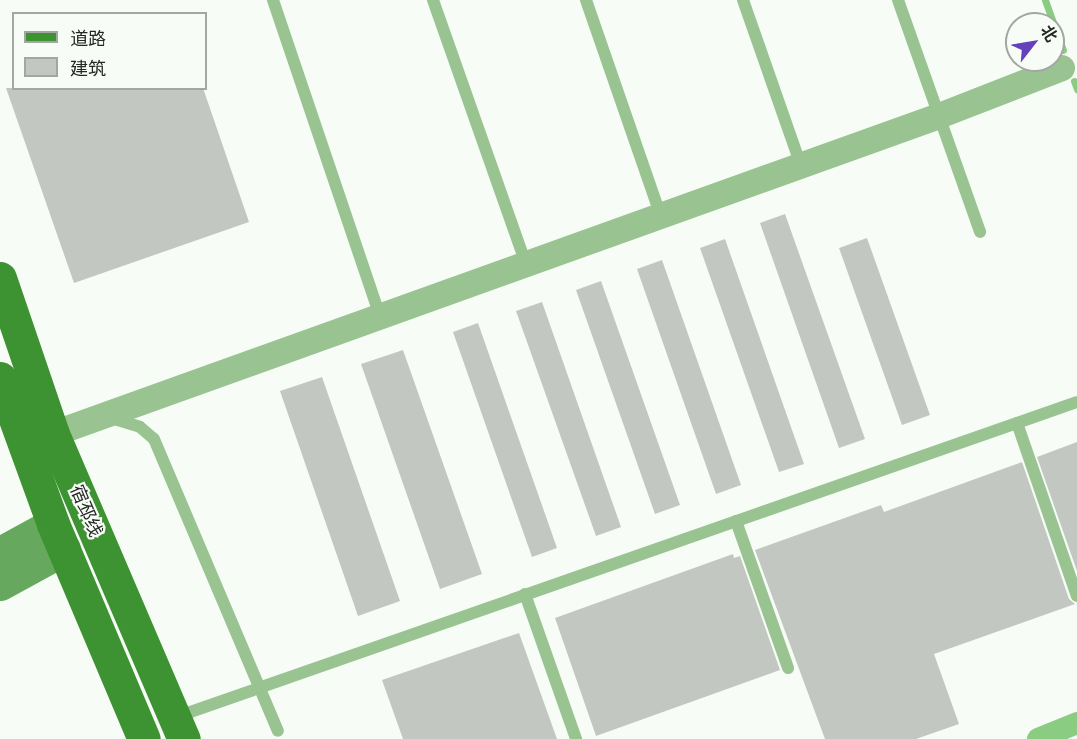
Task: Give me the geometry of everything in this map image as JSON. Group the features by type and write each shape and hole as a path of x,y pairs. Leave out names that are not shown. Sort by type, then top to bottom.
{"main road":[{"name":"宿邳线","path":"0,278 53,434 180,728"},
{"name":"宿邳线","path":"0,378 58,536 144,739"},
{"path":"0,552 58,536"},
{"path":"0,584 58,536"}],"street":[{"path":"53,434 939,116 1052,72"}],"lane":[{"path":"273,0 380,316"},
{"path":"434,0 526,264"},
{"path":"586,0 661,216"},
{"path":"743,0 801,166"},
{"path":"898,0 980,232"},
{"path":"180,728 260,687 1077,402"},
{"path":"101,415 140,427 154,439 278,731"},
{"path":"1017,423 1077,596"},
{"path":"736,521 788,668"},
{"path":"525,594 576,739"}],"building":[{"path":"6,88 12,88 12,90 204,90 249,222 74,283"},
{"path":"785,214 865,439 839,448 760,223"},
{"path":"867,238 930,415 902,425 839,248"},
{"path":"725,239 804,464 779,472 700,248"},
{"path":"662,260 741,485 716,494 637,269"},
{"path":"601,281 680,505 655,514 576,290"},
{"path":"542,302 621,527 596,536 516,311"},
{"path":"478,323 557,548 532,557 453,332"},
{"path":"403,350 482,574 440,589 361,364"},
{"path":"322,377 400,601 358,616 280,391"},
{"path":"1077,442 1077,571 1037,457"},
{"path":"1022,462 1069,599 1075,604 934,654 959,724 916,739 825,739 755,550 881,505 884,512"},
{"path":"733,554 734,558 740,556 780,670 596,736 555,618"},
{"path":"519,633 557,739 403,739 382,680"}],"waterway":[{"path":"1045,0 1049,12"},
{"path":"1074,81 1077,89"},
{"path":"1038,739 1077,723"}]}
